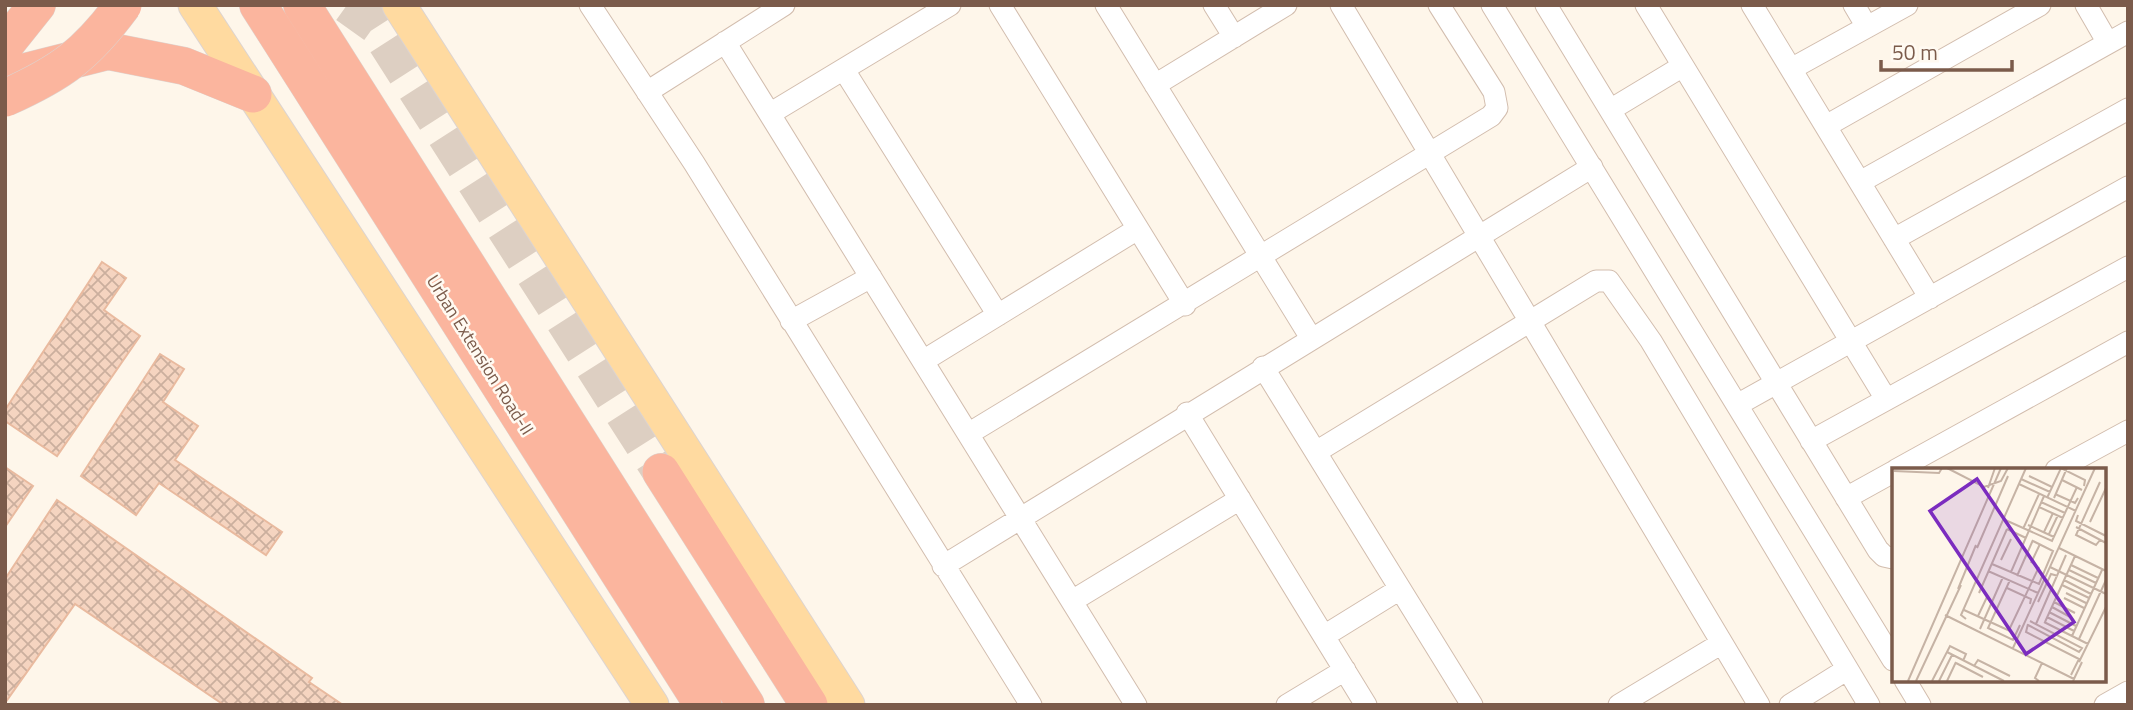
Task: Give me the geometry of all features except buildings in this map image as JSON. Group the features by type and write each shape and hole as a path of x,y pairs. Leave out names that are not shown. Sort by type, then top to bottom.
{"highway":[{"path":"5,45 37,5"},
{"path":"5,98 47,79 95,43 123,5"},
{"name":"Urban Extension Road-II","path":"258,5 702,705"},
{"name":"Urban Extension Road-II","path":"302,5 746,705"},
{"path":"5,77 107,51 184,66 253,93"},
{"path":"661,472 809,705"}],"main road":[{"path":"195,5 652,705"},
{"path":"399,5 848,705"}],"street":[{"path":"647,92 784,5"},
{"path":"771,113 950,5"},
{"path":"1000,5 1136,230 1185,304"},
{"path":"1106,5 1311,338"},
{"path":"1214,5 1234,37"},
{"path":"1155,85 1286,5"},
{"path":"1341,5 1759,705"},
{"path":"968,433 1185,304 1491,116 1497,100 1439,5"},
{"path":"1492,5 1892,658"},
{"path":"1546,5 1878,550 1884,556 1892,558"},
{"path":"1646,5 1885,399"},
{"path":"1752,5 1930,298"},
{"path":"1854,5 1867,27"},
{"path":"1791,69 1907,5"},
{"path":"1826,126 2040,5"},
{"path":"2086,5 2108,43"},
{"path":"598,8 647,92 1031,705"},
{"path":"1860,182 2128,32"},
{"path":"725,42 1136,705"},
{"path":"1610,110 1683,66"},
{"path":"844,70 998,315"},
{"path":"1894,239 2128,109"},
{"path":"943,566 1187,413 1592,167"},
{"path":"1737,405 2128,187"},
{"path":"923,361 1136,230"},
{"path":"1811,441 2128,267"},
{"path":"791,321 872,277"},
{"path":"1316,452 1596,281 1609,281 1616,287 1651,341 1869,705"},
{"path":"1900,468 2128,342"},
{"path":"1263,367 1472,705"},
{"path":"1187,413 1366,705"},
{"path":"2060,468 2128,431"},
{"path":"1846,498 1892,473"},
{"path":"1072,601 1240,499"},
{"path":"1324,636 1400,589"},
{"path":"1619,705 1722,643"},
{"path":"1287,705 1345,670"},
{"path":"1790,705 1846,670"},
{"path":"1906,682 1920,705"},
{"path":"2105,705 2128,692"}],"tunnel":[{"path":"347,5 375,25 661,472"}]}
